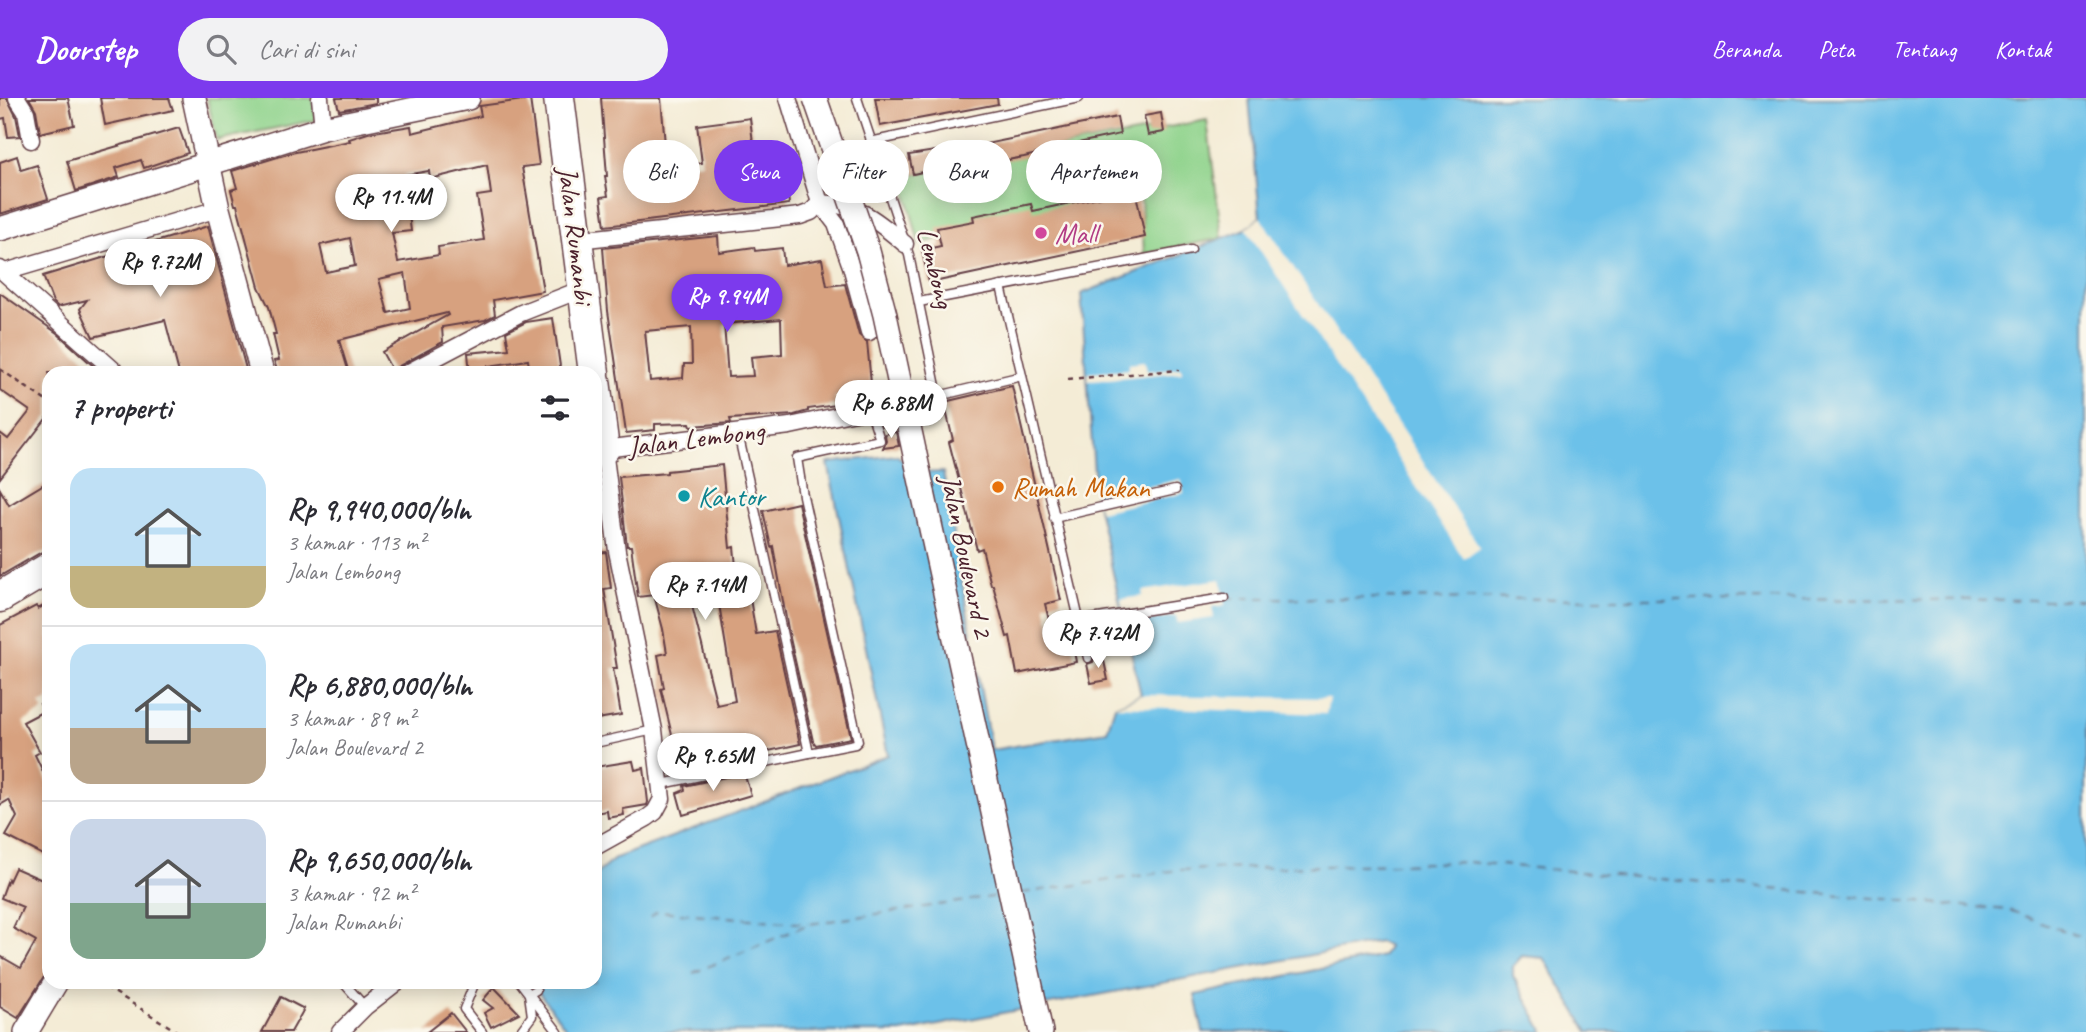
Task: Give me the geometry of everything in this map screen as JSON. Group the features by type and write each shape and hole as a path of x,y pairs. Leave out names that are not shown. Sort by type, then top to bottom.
{"highway":[{"name":"Jalan Rumanbi","path":"559,98 593,366"},
{"path":"0,597 42,572"}],"main road":[{"path":"194,98 218,209 260,366"},
{"path":"0,229 323,128 468,98"},
{"name":"Jalan Boulevard 2","path":"815,98 868,251 885,315 1041,1032"},
{"path":"26,1032 52,989"}],"street":[{"path":"17,98 26,113 31,140"},
{"path":"320,98 323,128"},
{"path":"788,98 817,192"},
{"path":"577,240 800,216 811,212 819,203"},
{"path":"821,203 832,218 851,266 869,332"},
{"path":"830,203 871,215 905,244"},
{"path":"2,271 218,209"},
{"path":"2,271 109,366"},
{"path":"420,366 521,313 582,289"},
{"name":"Jalan Lembong","path":"602,450 738,433 875,408"},
{"path":"602,462 662,784 662,799 655,812 602,843"},
{"path":"340,1032 388,989"}],"lane":[{"name":"Lembong","path":"857,98 869,140"},
{"path":"880,140 1079,98"},
{"name":"Lembong","path":"891,203 905,244 938,396"},
{"path":"919,302 1191,250"},
{"path":"1001,286 1088,658"},
{"path":"662,784 855,744 858,741 803,496 797,458 880,440 875,408 1021,376"},
{"path":"738,433 809,753"},
{"path":"1054,518 1175,490"},
{"path":"1079,621 1224,598"},
{"path":"602,741 653,730"},
{"path":"349,989 365,1007"},
{"path":"472,989 464,1009 482,1032"},
{"path":"529,989 558,1032"},
{"path":"520,1032 532,1016 533,992"}],"path":[{"path":"0,369 42,398"},
{"path":"1068,379 1179,370"},
{"path":"109,989 178,1032"}],"green space":[{"path":"207,98 313,98 316,120 217,140"},
{"path":"1207,120 1222,238 1144,254 1141,203 1162,203 1162,140 1098,140"},
{"path":"1026,153 1026,203 1077,203 919,244 909,203 909,175 923,172 923,203 1012,203 1012,156"}],"water":[{"path":"1249,98 2086,98 2086,1032 1588,1032 1544,958 1522,956 1513,966 1513,976 1544,1032 1203,1032 1195,995 1383,956 1388,947 1380,942 901,1032 569,1032 536,989 602,989 602,869 616,858 888,755 828,463 897,455 916,473 943,472 991,750 1107,731 1115,706 1141,695 1096,499 1081,294 1246,229 1260,217"}],"pier":[{"path":"1260,217 1480,547 1464,559 1246,229"},
{"path":"1145,361 1147,371 1182,367 1182,372 1088,381 1088,372 1129,369 1129,363"},
{"path":"1181,479 1184,493 1100,512 1096,499"},
{"path":"1221,579 1225,605 1212,607 1214,618 1178,623 1176,616 1124,624 1121,599 1143,596 1142,591"},
{"path":"1141,695 1329,698 1326,714 1115,706"}],"building":[{"path":"0,98 7,98 16,116 20,136 8,137 5,118 0,119"},
{"path":"29,98 68,98 74,125 40,133 36,110"},
{"path":"100,98 169,98 173,110 105,125"},
{"path":"336,98 376,98 376,103 339,110"},
{"path":"601,98 661,98 665,140 623,140 623,203 700,203 702,163 697,125 750,118 753,140 714,140 714,203 789,204 605,226 601,197 608,196"},
{"path":"875,98 997,98 998,104 880,126"},
{"path":"530,99 539,165 522,167 543,291 493,300 495,315 485,320 442,327 443,342 399,366 390,366 382,352 448,315 447,313 339,340 347,366 276,366 274,361 279,360 273,334 276,334 235,205 231,190 237,188 232,171 291,153 350,141 349,139 368,133 411,126 412,133 481,116 479,106","holes":["487,165 491,194 477,196 484,240 438,247 439,255 398,262 392,233 411,231 404,175 429,171 430,179","384,179 387,208 362,214 356,184","350,238 355,266 326,272 320,245","405,273 410,308 388,313 379,279"]},
{"path":"1161,113 1164,132 1148,135 1144,116"},
{"path":"1117,117 1120,134 1092,140 1026,140 1026,157 1012,159 1012,140 1006,140"},
{"path":"179,128 188,153 144,168 141,160 116,168 119,177 76,191 67,161"},
{"path":"923,153 923,172 913,174 909,155"},
{"path":"17,156 21,170 37,165 48,199 0,214 0,162"},
{"name":"Mall","path":"1070,203 1138,203 1145,237 929,283 922,250 941,246 937,228 974,221 973,216 1031,204 1033,211"},
{"path":"208,226 245,366 177,366 165,320 93,337 80,309 87,300 58,307 53,302 43,276"},
{"path":"718,236 719,252 754,247 755,251 782,248 784,265 822,259 827,286 845,284 859,335 867,342 872,393 835,397 836,405 808,409 794,415 730,419 731,423 691,426 690,423 655,424 655,430 626,433 608,311 603,248","holes":["781,319 782,354 751,357 753,376 728,377 724,324","691,327 692,364 684,364 683,378 650,381 645,331"]},
{"path":"0,293 57,333 93,366 42,366 42,424 0,478 0,433 8,439 30,411 0,390"},
{"path":"553,318 560,366 529,366 528,360 469,366 468,353 509,349 506,332 526,322"},
{"path":"1012,386 1061,600 1045,604 1052,632 1070,628 1076,662 1017,674 1010,636 1007,637 982,548 977,550 949,442 953,440 944,402"},
{"path":"896,432 899,446 883,448 885,434"},
{"path":"722,465 730,548 734,547 737,576 746,575 756,634 775,631 800,744 746,756 740,758 741,761 681,773 661,689 664,688 658,655 667,653 663,629 654,595 638,597 631,546 627,546 619,477","holes":["714,574 735,701 717,705 685,578"]},
{"path":"42,485 42,553 0,576 0,489 9,505"},
{"path":"798,503 851,738 816,745 763,511"},
{"path":"602,552 606,552 611,588 604,589 617,668 613,668 621,715 602,718"},
{"path":"36,606 38,609 42,607 42,712 23,722 40,752 35,755 42,770 42,854 6,836 17,817 9,800 0,805 0,625"},
{"path":"1103,656 1108,680 1091,683 1087,664 1093,662 1094,658"},
{"path":"633,761 635,770 644,768 647,805 623,809 624,815 608,818 607,811 602,812 602,766"},
{"path":"744,773 751,795 683,815 677,793 685,790 684,786"},
{"path":"15,868 42,880 42,980 18,1018 0,1007 0,956 21,968 36,941 13,928 23,907 1,898 8,879 9,881"},
{"path":"492,989 496,989 519,1013 491,1027 484,1013 493,1008 483,1000"},
{"path":"281,997 304,1009 291,1032 262,1032"},
{"path":"451,1013 466,1032 427,1032"}],"ferry route":[{"path":"1226,598 2086,600"},
{"path":"1022,893 1179,870 1467,862 2009,910 2086,939"},
{"path":"693,973 809,924 999,896"},
{"path":"650,917 658,911 808,924"}],"place":[{"name":"Mall","path":"1041,233"},
{"name":"Rumah Makan","path":"998,487"},
{"name":"Kantor","path":"684,496"}]}
